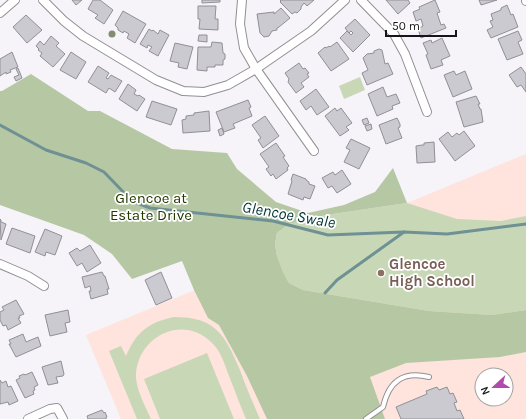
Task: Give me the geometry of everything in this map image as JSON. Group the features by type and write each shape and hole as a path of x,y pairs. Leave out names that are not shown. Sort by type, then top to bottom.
{"street":[{"path":"0,13 15,0"},
{"path":"43,0 64,21 83,36 156,80 183,91 204,92 228,85 256,69 310,31 345,0"},
{"path":"242,0 240,24 244,48 256,69 314,151"},
{"path":"361,0 394,34 405,54 427,112"},
{"path":"0,264 28,276 44,286"},
{"path":"28,419 50,409 57,408 63,419"}],"lane":[{"path":"366,419 383,407 388,393 397,380 405,376 418,375 429,377"}],"shaded area":[{"name":"Glencoe High School","path":"526,154 526,419 121,419 86,335 277,256 326,215 407,203"}],"green space":[{"name":"Glencoe at Estate Drive","path":"31,74 88,111 100,111 172,149 227,153 237,169 276,202 308,213 344,205 375,192 393,168 407,203 326,215 289,224 277,233 275,244 277,256 289,283 303,290 429,311 492,315 526,310 526,352 500,357 406,363 370,377 385,419 267,419 247,376 219,325 208,318 182,261 132,279 112,254 84,235 0,205 0,91"},
{"path":"360,77 365,90 344,99 339,86"},
{"path":"407,203 457,219 501,221 526,216 526,310 492,315 429,311 303,290 289,283 277,256 275,244 277,233 289,224 326,215"},
{"path":"174,317 200,320 217,330 224,338 235,358 260,419 246,419 222,359 213,344 202,335 190,330 177,330 166,333 155,339 146,348 139,359 136,373 137,385 151,419 137,419 109,351 121,346 126,356 134,340 144,329 157,322"},
{"path":"207,353 234,419 160,419 144,379"}],"building":[{"path":"72,0 82,0 76,5"},
{"path":"93,0 100,0 113,10 104,24 95,18 98,15 88,9"},
{"path":"202,0 220,0 220,2 202,3"},
{"path":"280,0 314,0 307,6 304,3 297,13 295,12 292,14 280,2"},
{"path":"386,0 408,0 410,3 398,14"},
{"path":"435,0 440,12 437,13 441,25 444,24 446,28 421,38 418,29 423,26 421,19 416,21 413,12 420,9 419,7"},
{"path":"479,0 497,0 481,5"},
{"path":"507,5 511,15 513,14 518,27 491,38 487,30 493,27 490,21 493,20 491,14 501,10 501,8"},
{"path":"198,6 216,6 215,19 218,19 218,30 199,29 200,19 198,19"},
{"path":"281,8 290,18 277,28 277,30 272,31 269,36 264,37 260,33 257,14 274,12 274,14"},
{"path":"123,11 146,24 135,43 127,38 129,34 118,30 115,25"},
{"path":"26,15 42,30 27,43 13,27"},
{"path":"355,19 370,35 353,52 340,38 347,31 349,33 345,28"},
{"path":"149,29 158,34 160,30 169,35 158,56 149,51 152,47 148,45 147,48 140,44"},
{"path":"518,31 522,40 518,42 523,54 507,60 498,39"},
{"path":"199,35 207,35 207,42 198,41"},
{"path":"51,36 59,43 56,46 65,54 53,67 40,56 42,53 36,46 40,41 44,45"},
{"path":"442,38 450,56 441,60 443,65 431,69 426,55 428,54 423,43 431,40 432,43"},
{"path":"212,42 222,43 223,53 225,54 223,65 207,67 207,71 197,70 198,47 211,47"},
{"path":"337,42 349,59 331,71 318,53 325,47 330,47"},
{"path":"175,43 193,47 187,69 178,67 179,63 170,61"},
{"path":"379,49 382,50 385,64 388,63 393,74 367,85 362,73 368,70 363,58 367,54 374,53 374,51"},
{"path":"12,52 18,67 10,70 11,72 6,74 6,72 0,76 0,59"},
{"path":"71,52 86,62 76,79 60,70"},
{"path":"299,63 303,69 305,68 309,73 307,74 309,77 301,83 304,87 296,93 288,82 289,79 285,73"},
{"path":"98,66 109,73 106,78 108,79 111,75 122,81 115,92 109,88 106,93 88,82"},
{"path":"521,67 526,74 526,92 521,85 517,87 509,75"},
{"path":"18,68 22,78 16,81 14,77 19,75 16,69"},
{"path":"454,71 456,75 465,71 472,89 453,97 444,75"},
{"path":"128,84 136,90 134,94 145,99 137,111 119,99"},
{"path":"383,87 387,97 396,94 400,103 392,106 393,109 377,116 368,94"},
{"path":"316,89 329,107 317,115 311,106 306,110 300,101"},
{"path":"476,96 480,104 478,104 481,109 483,122 464,127 456,102"},
{"path":"248,100 251,107 249,108 252,116 233,124 235,128 224,132 216,112"},
{"path":"152,101 177,109 171,125 146,117"},
{"path":"335,108 337,111 341,108 352,123 346,127 349,130 340,136 325,116"},
{"path":"209,111 210,131 183,133 182,120 186,119 186,116 194,115 194,113"},
{"path":"265,116 279,136 263,148 258,140 261,138 252,125"},
{"path":"367,118 369,123 364,125 362,120"},
{"path":"397,118 400,124 400,127 398,128 402,138 386,144 379,125"},
{"path":"371,124 372,129 367,131 365,126"},
{"path":"222,128 224,134 220,136 218,130"},
{"path":"464,131 475,146 455,161 439,139 448,132 452,137 457,133 459,135"},
{"path":"351,139 370,148 359,169 344,162 350,150 346,148"},
{"path":"434,142 435,162 417,163 416,146"},
{"path":"276,143 285,156 283,157 289,166 287,168 288,170 276,179 273,174 271,176 266,169 269,167 260,154"},
{"path":"342,170 351,184 337,193 332,186 328,188 322,178 333,172 335,175"},
{"path":"293,174 306,179 309,184 315,186 310,199 304,197 303,200 288,194"},
{"path":"0,219 1,222 6,224 1,240"},
{"path":"12,228 35,236 30,253 6,244"},
{"path":"45,229 62,236 55,255 46,252 45,256 35,252"},
{"path":"90,245 101,263 87,272 82,263 77,266 69,253 77,248 80,251"},
{"path":"102,272 105,276 109,289 107,289 108,294 91,299 89,291 91,291 90,286 85,288 82,277"},
{"path":"161,272 172,298 156,305 145,280"},
{"path":"16,300 24,314 18,318 21,323 8,330 6,325 3,326 0,320 0,312 4,310 2,307"},
{"path":"68,310 70,322 65,323 67,332 50,336 45,315"},
{"path":"23,334 26,342 38,337 41,346 16,357 9,344 11,344 9,340"},
{"path":"61,361 64,374 63,376 56,377 58,383 48,385 42,367"},
{"path":"32,372 38,385 34,387 34,394 25,398 16,380 20,378 19,376"},
{"path":"0,380 2,383 6,381 8,387 11,386 18,401 9,405 8,402 0,404"},
{"path":"437,387 439,390 447,387 450,394 453,393 457,402 454,403 457,411 460,410 464,419 401,419 396,407 427,394 426,391"},
{"path":"102,410 104,413 105,412 107,417 106,419 88,419 87,416"}],"waterway":[{"name":"Glencoe Swale","path":"0,125 46,150 86,163 104,172 132,201 150,208 273,221 328,235 404,232 447,234 526,224"},
{"path":"325,293 337,280 404,232"}],"place":[{"name":"Glencoe High School","path":"381,273"}]}
